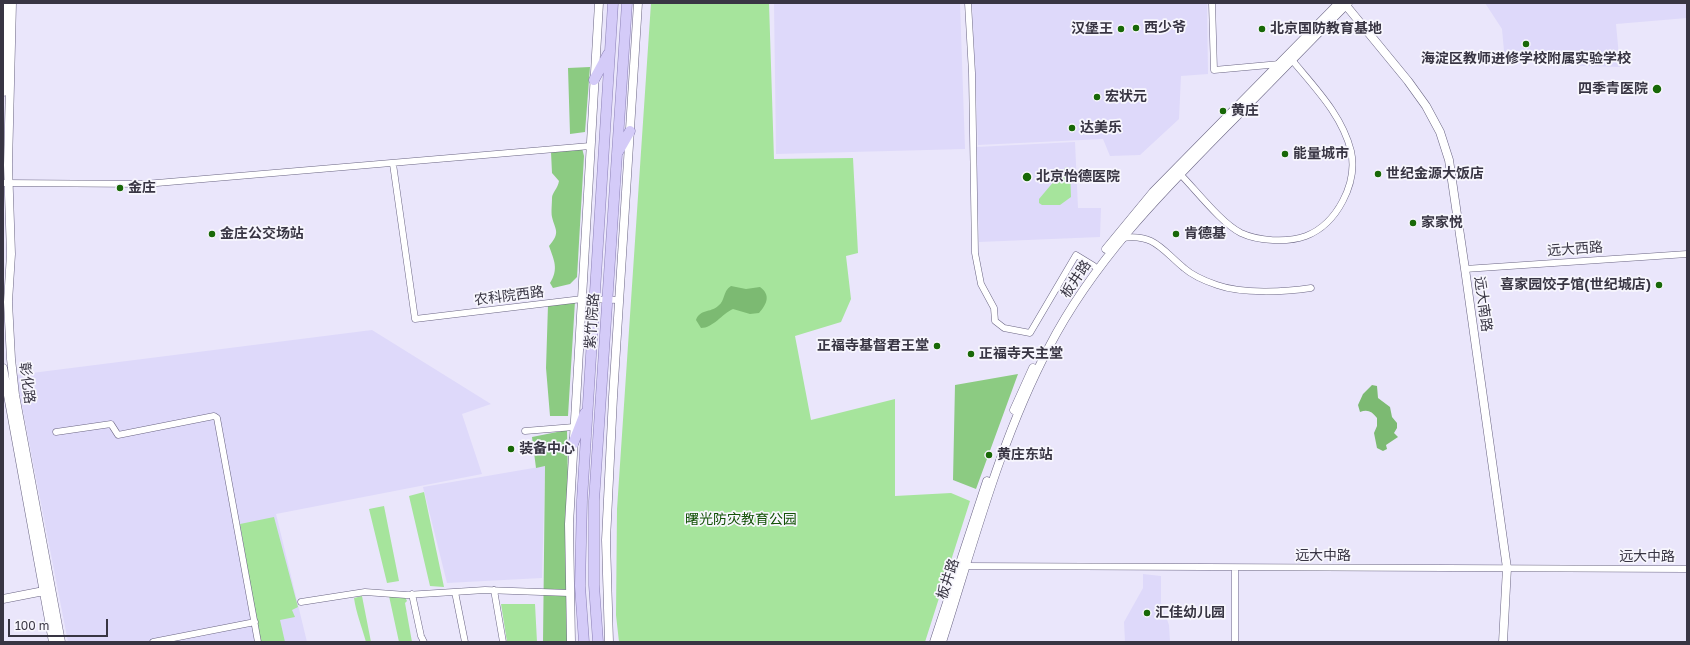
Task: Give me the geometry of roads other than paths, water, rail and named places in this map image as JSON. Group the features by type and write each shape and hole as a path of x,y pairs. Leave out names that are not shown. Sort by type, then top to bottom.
{"main road":[{"name":"紫竹院路","path":"584,642 580,586 582,500 612,3"},
{"name":"紫竹院路","path":"598,642 594,585 594,501 627,3"},
{"path":"594,80 610,51"},
{"path":"616,154 630,131"},
{"path":"573,444 589,401"}],"street":[{"name":"彰化路","path":"5,3 6,183 11,254 8,302 11,359 15,395 48,591 53,642"},
{"name":"彰化路","path":"5,89 12,3"},
{"name":"紫竹院路","path":"571,642 569,524 598,3"},
{"name":"紫竹院路","path":"610,642 606,540 619,300 638,3"},
{"path":"968,3 972,73 975,253 981,284 994,308 995,321 1004,328 1030,333 1076,255 1094,266"},
{"path":"1180,174 1230,225 1241,233 1256,238 1276,240 1306,236 1318,229 1331,217 1348,191 1351,176 1351,152 1343,130 1332,110 1290,62 1214,70 1212,3"},
{"path":"934,642 962,566 997,453 1022,389 1045,344 1094,266 1116,234 1153,192 1278,64 1344,4"},
{"name":"板井路","path":"942,642 962,566 1005,444 1027,391 1050,346 1081,292 1122,238 1180,174 1290,62 1344,4"},
{"name":"远大南路","path":"1344,4 1408,81 1426,106 1440,132 1448,160 1465,268 1506,568 1502,642"},
{"path":"6,183 146,184 590,146"},
{"name":"农科院西路","path":"393,164 415,319 582,299 619,300"},
{"path":"1122,238 1134,236 1144,237 1160,245 1185,268 1198,277 1218,286 1285,292 1311,288"},
{"name":"远大西路","path":"1465,268 1687,254"},
{"name":"彰化路","path":"3,368 5,388 48,591 61,642"},
{"path":"56,432 111,424 118,435 214,416 217,418 258,642"},
{"path":"525,431 574,427"},
{"name":"远大中路","path":"962,566 1687,569"},
{"path":"1235,568 1235,642"},
{"path":"494,590 503,642"},
{"path":"301,602 365,592 412,594 494,590 569,593"},
{"path":"3,599 48,591"},
{"path":"454,592 466,642"},
{"path":"412,594 420,636 424,642"},
{"path":"153,642 255,622"}],"place":[{"name":"西少爷","path":"1136,28"},
{"name":"汉堡王","path":"1121,29"},
{"name":"北京国防教育基地","path":"1262,29"},
{"name":"海淀区教师进修学校附属实验学校","path":"1526,44"},
{"name":"四季青医院","path":"1657,89"},
{"name":"宏状元","path":"1097,97"},
{"name":"黄庄","path":"1223,111"},
{"name":"达美乐","path":"1072,128"},
{"name":"能量城市","path":"1285,154"},
{"name":"世纪金源大饭店","path":"1378,174"},
{"name":"北京怡德医院","path":"1027,177"},
{"name":"金庄","path":"120,188"},
{"name":"家家悦","path":"1413,223"},
{"name":"金庄公交场站","path":"212,234"},
{"name":"肯德基","path":"1176,234"},
{"name":"喜家园饺子馆(世纪城店)","path":"1659,285"},
{"name":"正福寺基督君王堂","path":"937,346"},
{"name":"正福寺天主堂","path":"971,354"},
{"name":"装备中心","path":"511,449"},
{"name":"黄庄东站","path":"989,455"},
{"name":"汇佳幼儿园","path":"1147,613"}],"park label":[{"name":"曙光防灾教育公园","path":"741,520"}]}
